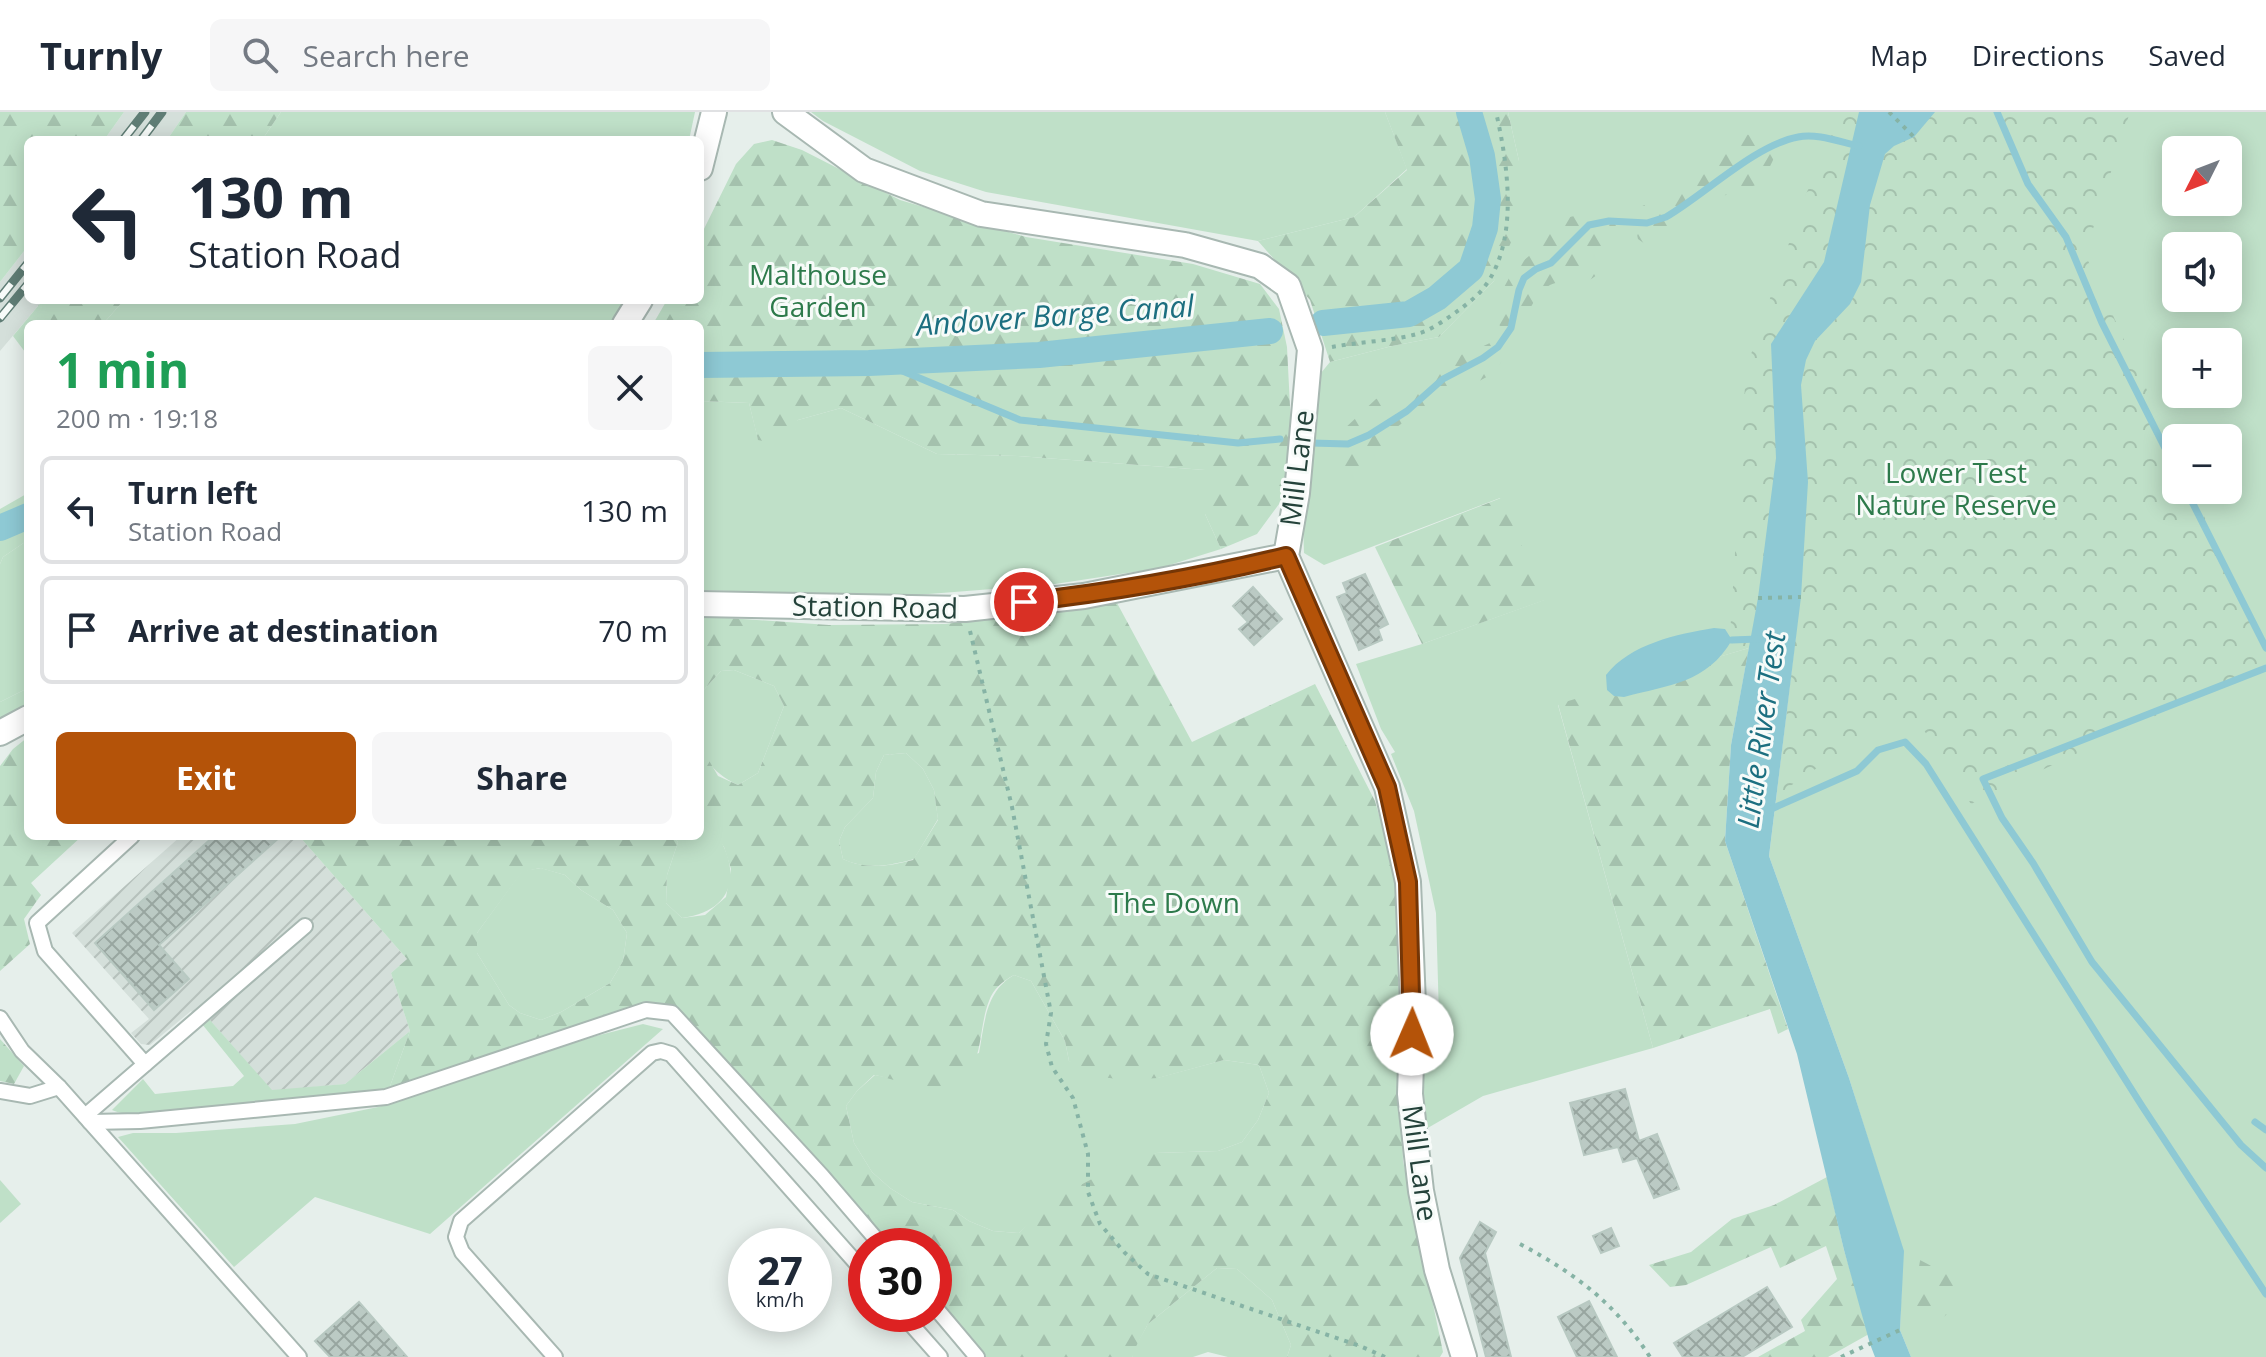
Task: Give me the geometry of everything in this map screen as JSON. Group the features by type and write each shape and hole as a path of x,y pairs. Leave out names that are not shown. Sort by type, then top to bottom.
{"street":[{"path":"704,152 714,112"},
{"name":"Mill Lane","path":"785,112 864,170 981,214 1185,245 1260,266 1288,286 1310,349 1297,493 1286,556 1387,787 1408,882 1413,1004 1410,1094 1421,1191 1437,1270 1464,1357"},
{"name":"Station Road","path":"704,604 965,609 1084,596 1286,556"},
{"path":"1,733 24,720"}],"lane":[{"path":"128,840 37,923 45,951 145,1064"},
{"path":"87,1119 145,1064 305,926"},
{"path":"87,1119 140,1121 386,1097 646,1010 672,1013 867,1228"},
{"path":"0,1018 22,1051 59,1087 299,1357"},
{"path":"555,1357 462,1252 456,1237 461,1221 652,1053 661,1051 671,1054 848,1254"},
{"path":"0,1091 30,1096 59,1087"},
{"path":"952,1327 977,1357"},
{"path":"918,1332 940,1357"}],"path":[{"path":"1310,349 1418,334 1442,322 1482,290 1499,256 1509,202 1505,152 1496,112"},
{"path":"1889,112 1914,137"},
{"path":"1758,598 1801,597"},
{"path":"965,609 1012,807 1051,1013 1046,1044 1052,1067 1073,1098 1088,1154 1088,1192 1100,1224 1148,1274 1385,1357"},
{"path":"1520,1244 1566,1269 1608,1305 1634,1333 1650,1357"},
{"path":"1841,1357 1900,1330"}],"shaded area":[{"path":"124,112 186,112 170,136 107,136"},
{"path":"24,251 24,304 40,304 0,351 0,282"},
{"path":"177,840 303,840 407,959 391,973 410,1031 345,1084 272,1091 209,1019 202,1024 191,1011 150,1045 141,1044 131,1033 149,1019 72,933"}],"green space":[{"path":"0,112 124,112 107,136 24,136 24,251 0,282"},
{"path":"186,112 281,112 265,136 170,136"},
{"path":"281,112 695,112 690,136 265,136"},
{"path":"811,112 1385,112 1407,169 1354,217 1258,241 986,192 920,171"},
{"path":"1385,112 1508,112 1519,161 1519,224 1494,281 1439,337 1330,362 1310,300 1258,241 1354,217 1407,170"},
{"path":"1508,112 1859,112 1749,648 1558,705 1653,1048 1483,1096 1426,1129 1422,1061 1440,1051 1436,913 1414,811 1391,754 1395,752 1381,729 1356,664 1544,600 1500,498 1324,565 1304,553 1303,521 1316,379 1330,362 1439,337 1494,281 1519,161"},
{"name":"Lower Test Nature Reserve","path":"1841,112 2130,112 2085,254 2162,424 2162,504 2198,504 2266,651 2266,663 1971,804 1920,724 1891,718 1777,795 1796,634 1729,653 1746,369 1804,199"},
{"path":"1935,112 2266,112 2266,1357 1911,1357 1900,1330 1903,1251 1849,1078 1769,856 1801,597"},
{"path":"1743,134 1762,141 1774,158 1762,183 1723,196 1663,239 1645,244 1638,239 1633,217 1638,208 1698,181 1733,138"},
{"name":"Malthouse Garden","path":"772,140 802,150 900,200 1026,237 1193,264 1260,284 1279,309 1287,347 1291,426 1282,500 1257,534 1221,549 1205,514 1205,470 1018,456 937,454 841,408 798,420 774,443 758,440 749,403 704,401 704,320 655,320 665,304 704,304 704,229 736,164 754,144"},
{"path":"1598,211 1612,213 1618,235 1615,252 1605,266 1586,282 1576,285 1554,283 1544,289 1530,308 1517,338 1499,325 1496,302 1514,269 1529,256 1537,240 1565,218"},
{"path":"40,304 120,304 106,320 26,320"},
{"path":"120,304 624,304 614,320 106,320"},
{"path":"24,323 24,351 13,336"},
{"path":"1494,341 1502,351 1501,362 1492,374 1461,391 1441,394 1385,436 1380,448 1363,469 1351,478 1339,479 1331,471 1331,455 1342,431 1376,399 1418,382 1444,358 1469,353"},
{"path":"704,401 749,403 758,439 798,420 841,408 937,454 1018,456 1205,470 1205,514 1221,549 1160,568 1055,584 903,596 704,590"},
{"path":"24,495 24,543 3,557 0,564 0,509"},
{"path":"1501,498 1545,600 1422,644 1375,547"},
{"path":"24,543 24,690 0,702 0,564 3,557"},
{"name":"The Down","path":"1117,603 1192,742 1315,684 1375,801 1396,875 1403,1161 1443,1352 1440,1357 1287,1357 1291,1345 1272,1300 1237,1269 1217,1268 1148,1324 1133,1357 975,1357 952,1331 952,1228 861,1228 672,1013 646,1010 389,1089 410,1031 391,973 407,959 303,840 676,840 667,875 666,903 682,918 705,915 726,897 731,869 724,847 704,820 704,752 718,776 738,785 758,773 784,706 774,686 734,670 721,671 704,690 704,616 829,625 945,624","holes":["906,753 923,769 934,790 938,820 913,860 878,866 843,859 839,841 845,827 873,798 876,772 884,755","540,868 565,875 581,890 613,910 627,933 623,961 610,983 561,1012 541,1020 520,1013 509,1005 477,953 477,933 522,872","1014,975 1031,981 1065,1041 1069,1061 1094,1076 1125,1080 1158,1078 1224,1060 1259,1065 1269,1093 1258,1120 1242,1142 1218,1151 1156,1153 1130,1159 1052,1200 1019,1233 993,1231 953,1210 912,1202 872,1172 854,1143 846,1106 874,1075 934,1090 956,1084 973,1065 985,1014 999,986"]},
{"path":"1749,648 1731,745 1725,841 1788,1029 1778,1034 1770,1009 1653,1048 1558,704"},
{"path":"734,670 774,686 784,706 758,773 738,785 714,768 704,752 704,690 721,671"},
{"path":"24,690 24,707 0,723 0,702"},
{"path":"24,740 24,840 78,840 31,883 41,895 24,919 30,944 0,971 0,766"},
{"path":"906,753 923,769 934,790 938,819 914,859 878,866 860,865 843,859 839,841 845,827 873,798 876,772 884,755"},
{"path":"704,819 723,845 729,861 730,877 727,891 718,903 703,913 682,918 666,903 667,875 676,840 704,840"},
{"path":"541,868 565,875 581,890 613,910 627,933 623,961 610,983 561,1012 541,1020 520,1013 509,1005 477,953 477,933 522,871"},
{"path":"1014,975 1031,981 1065,1041 1069,1061 1157,1078 1224,1060 1259,1065 1269,1093 1258,1120 1242,1142 1218,1151 1156,1153 1031,1222 1019,1233 993,1231 953,1210 912,1202 872,1172 854,1143 846,1106 875,1075 895,1079 979,1053 992,999 1004,982"},
{"path":"209,1019 272,1090 345,1084 410,1031 389,1089 156,1114 112,1110 143,1079 155,1094 233,1086 244,1076 202,1024"},
{"path":"643,1024 663,1029 430,1234 315,1197 234,1267 118,1137 133,1133 295,1124 378,1107 592,1037"},
{"path":"0,1039 24,1066 14,1084 0,1081"},
{"path":"1827,1177 1844,1250 1869,1334 1828,1357 1758,1357 1805,1331 1801,1320 1837,1279 1826,1246 1780,1268 1771,1247 1686,1285 1670,1287 1649,1265 1691,1252 1732,1219 1774,1205"},
{"path":"0,1180 21,1204 0,1223"},
{"path":"1920,1260 1969,1286 1954,1309 1925,1331 1914,1328 1910,1313"},
{"path":"1217,1268 1237,1269 1272,1300 1291,1345 1287,1357 1228,1357 1208,1352 1193,1357 1133,1357 1131,1354 1148,1324"}],"water":[{"name":"Little River Test","path":"1859,112 1935,112 1914,137 1885,154 1870,205 1861,282 1850,304 1815,341 1806,360 1801,385 1808,482 1801,597 1769,856 1849,1078 1904,1251 1900,1330 1911,1357 1875,1357 1870,1344 1797,1054 1725,841 1731,745 1758,598 1776,458 1771,344 1824,262"},
{"path":"1714,628 1725,629 1732,640 1722,654 1699,674 1624,697 1614,696 1607,690 1606,675 1628,655 1670,637"}],"building":[{"path":"1365,574 1388,624 1378,629 1382,640 1359,650 1337,597 1347,593 1343,583"},
{"path":"1253,587 1282,619 1254,645 1239,629 1248,622 1233,606"},
{"path":"210,840 277,840 159,945 189,979 154,1010 95,943"},
{"path":"1625,1089 1639,1141 1657,1134 1679,1189 1654,1198 1637,1158 1623,1162 1618,1147 1584,1155 1570,1103"},
{"path":"1480,1222 1496,1232 1485,1253 1511,1357 1486,1357 1460,1258"},
{"path":"1611,1228 1619,1246 1601,1253 1593,1236"},
{"path":"1767,1287 1792,1327 1742,1357 1683,1357 1674,1343"},
{"path":"1589,1301 1617,1357 1577,1357 1558,1317"},
{"path":"359,1302 407,1357 330,1357 315,1341"}],"waterway":[{"name":"Andover Barge Canal","path":"1323,323 1409,314 1437,298 1471,269 1485,228 1488,199 1482,156 1469,112"},
{"path":"1997,112 2028,184 2066,237 2102,323 2162,442"},
{"path":"1311,443 1348,444 1369,435 1407,411 1443,379 1498,347 1511,328 1524,278 1551,263 1589,225 1609,221 1647,223 1666,217 1747,160 1798,137 1821,137 1859,146"},
{"name":"Andover Barge Canal","path":"704,365 869,363 1039,355 1270,331"},
{"path":"881,362 1020,420 1238,443 1280,439"},
{"path":"2193,504 2266,648"},
{"name":"Andover Barge Canal","path":"0,528 24,518"},
{"name":"Little River Test","path":"1732,640 1758,639"},
{"path":"2266,668 1983,779 2002,818 2033,863 2092,962 2241,1145 2266,1168"},
{"name":"Little River Test","path":"1769,810 1857,771 1878,750 1905,742 1926,764 2142,1106 2266,1294"},
{"path":"2255,1122 2266,1130"}],"railway":[{"path":"126,136 145,112"},
{"path":"144,136 162,112"},
{"path":"0,298 24,268"},
{"path":"0,318 24,289"}],"route":[{"path":"1024,602 1084,596 1286,556 1387,787 1408,882 1412,1034"}]}
